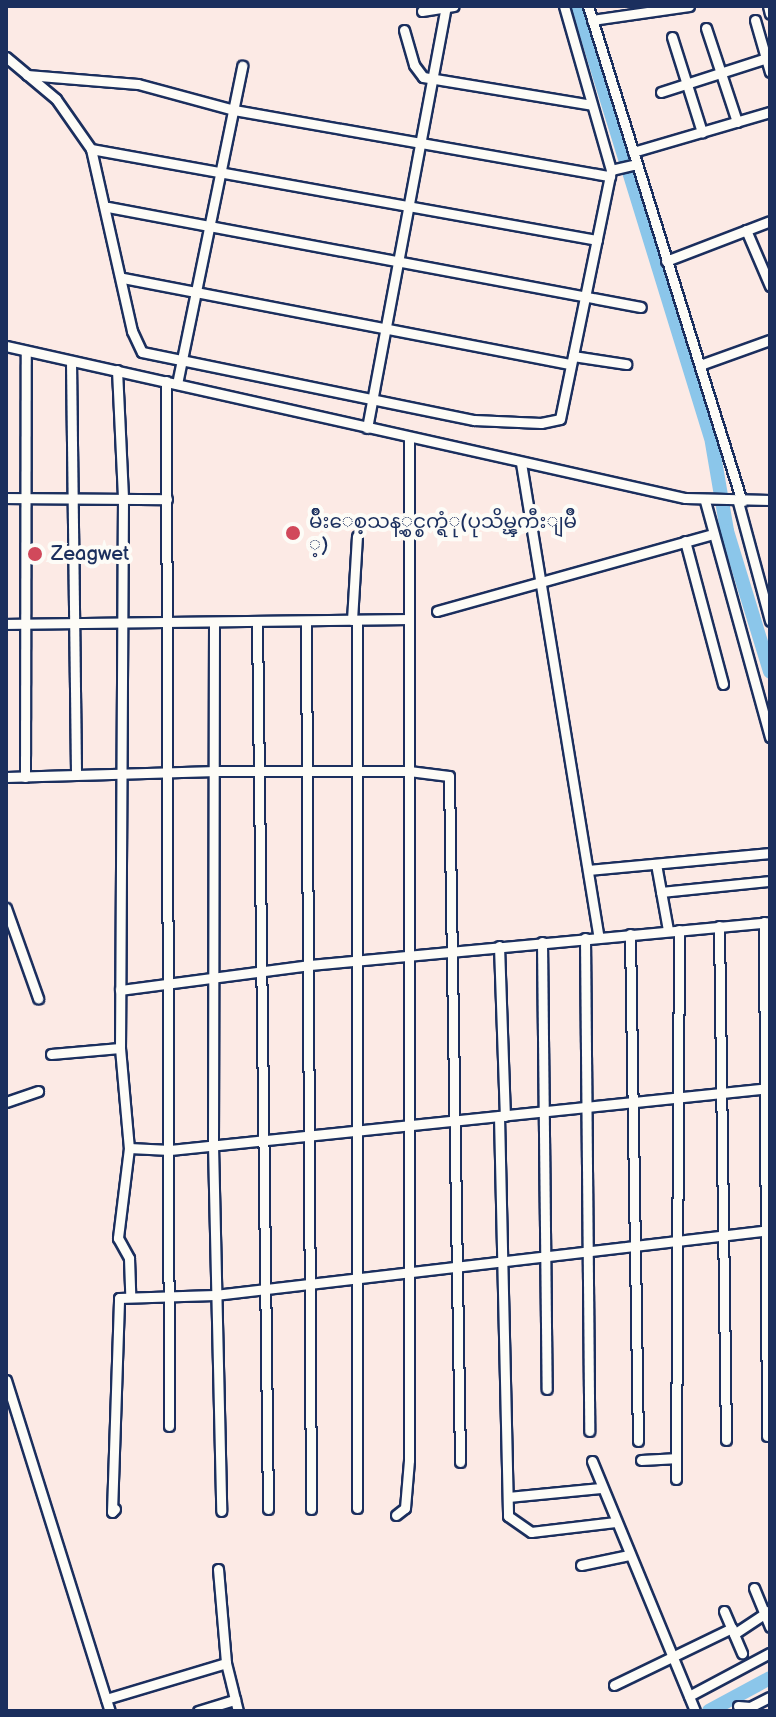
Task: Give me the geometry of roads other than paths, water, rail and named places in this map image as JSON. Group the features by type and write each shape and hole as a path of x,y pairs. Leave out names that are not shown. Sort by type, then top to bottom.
{"street":[{"path":"368,423 449,6 422,11"},
{"path":"6,346 117,370 177,375 373,402 474,420 541,423 560,419 613,172 564,6"},
{"path":"588,6 633,152 634,165 700,365 770,621"},
{"path":"592,20 689,6"},
{"path":"768,6 770,14"},
{"path":"755,20 770,72"},
{"path":"706,28 737,122"},
{"path":"404,30 418,74 435,80 592,105"},
{"path":"672,37 702,132"},
{"path":"661,92 768,57"},
{"path":"8,62 56,99 91,149 108,207 138,348 177,375 368,423 409,437 521,463 708,501 770,500"},
{"path":"169,1426 166,1294 170,1150 167,499 177,375 242,66"},
{"path":"27,75 138,84 234,110 613,172 634,165"},
{"path":"633,152 770,112"},
{"path":"91,149 409,203 597,240"},
{"path":"108,207 210,224 585,299 641,307"},
{"path":"666,261 770,221"},
{"path":"746,230 770,286"},
{"path":"123,278 386,329 572,360 626,364"},
{"path":"700,365 770,340"},
{"path":"25,777 26,351"},
{"path":"71,361 76,775"},
{"path":"117,370 123,497 120,1048 129,1148 118,1238 129,1258 130,1296"},
{"path":"396,1515 405,1508 409,1460 409,771 406,619 409,437"},
{"path":"521,463 599,937"},
{"path":"6,498 167,499"},
{"path":"708,501 713,534 770,737"},
{"path":"437,611 540,579 713,534"},
{"path":"357,536 357,1508"},
{"path":"685,541 723,684"},
{"path":"6,624 406,619"},
{"path":"257,621 268,1509"},
{"path":"306,621 311,1509"},
{"path":"214,622 213,1145 221,1511"},
{"path":"6,777 168,772 213,775 259,771 409,771 449,776 452,1121 460,1462"},
{"path":"588,870 770,853"},
{"path":"656,864 661,892 674,930 679,1098 676,1479"},
{"path":"661,892 770,881"},
{"path":"6,908 38,998"},
{"path":"120,990 214,980 261,970 409,954 767,922 767,1436"},
{"path":"719,926 726,1440"},
{"path":"630,934 638,1441"},
{"path":"585,938 592,1253 589,1431"},
{"path":"542,942 548,1258 547,1389"},
{"path":"499,946 502,1262 510,1519 531,1532 615,1522"},
{"path":"51,1054 120,1048"},
{"path":"129,1148 170,1150 768,1088"},
{"path":"6,1102 38,1091"},
{"path":"115,1509 112,1512 115,1310 119,1298 166,1294 215,1295 265,1287 634,1249 679,1240 768,1231"},
{"path":"6,1380 110,1711"},
{"path":"641,1460 674,1458"},
{"path":"592,1461 695,1711"},
{"path":"508,1497 601,1488"},
{"path":"581,1565 629,1555"},
{"path":"218,1569 226,1663 238,1711"},
{"path":"754,1588 767,1612 770,1627"},
{"path":"724,1611 742,1653"},
{"path":"614,1685 672,1656 733,1631 767,1612"},
{"path":"690,1698 770,1653"},
{"path":"106,1699 226,1663"},
{"path":"738,1706 750,1707 770,1697"},
{"path":"198,1711 235,1700"}],"waterway":[{"path":"578,6 711,437 727,531 770,672"},
{"path":"709,1711 770,1678"}],"place":[{"name":"မ်ိဳးေစ့သန့္စင္စက္ရံု(ပုသိမ္ၾကီးျမိဳ ့)","path":"293,533"},
{"name":"Zeagwet","path":"35,554"}]}
